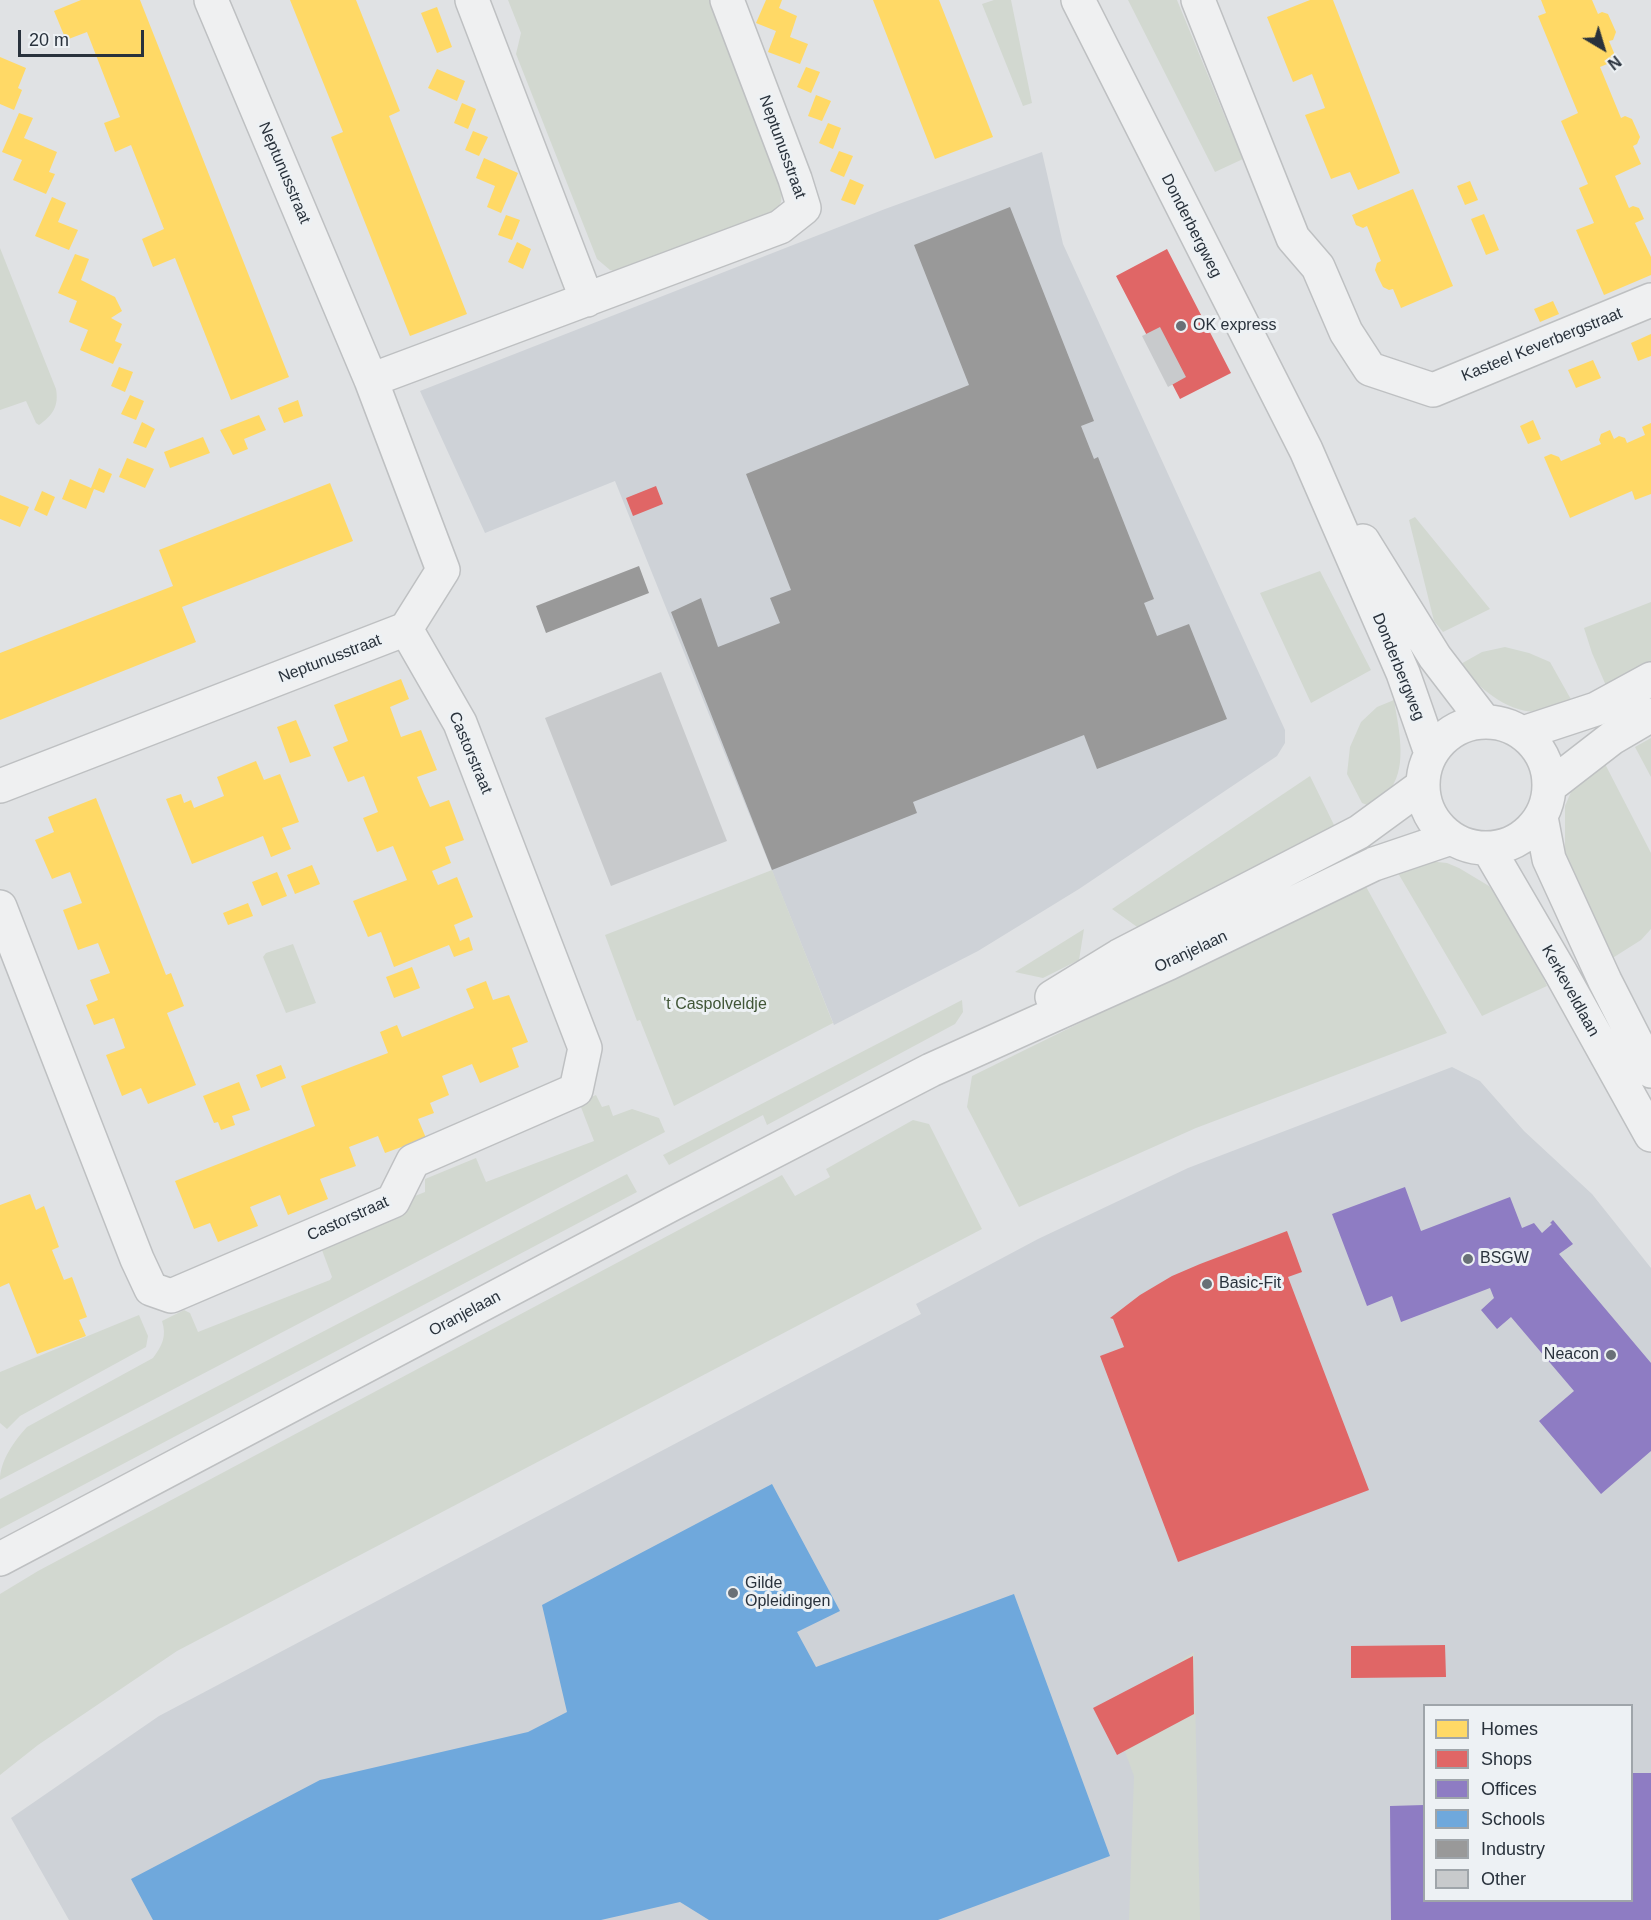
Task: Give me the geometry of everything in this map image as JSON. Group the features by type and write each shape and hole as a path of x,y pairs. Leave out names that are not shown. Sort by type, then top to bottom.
{"street":[{"name":"Neptunusstraat","path":"0,786 406,629 443,570 371,380 211,0"},
{"path":"472,0 587,300"},
{"name":"Neptunusstraat","path":"371,380 780,227 804,208 727,0"},
{"name":"Donderbergweg","path":"1078,0 1306,450 1403,673 1431,753"},
{"name":"Kasteel Keverbergstraat","path":"1198,0 1293,238 1318,267 1346,332 1370,369 1433,390 1651,300"},
{"name":"Donderbergweg","path":"1306,450 1435,657 1484,722"},
{"name":"Castorstraat","path":"0,907 137,1259 151,1289 161,1293 171,1296 393,1201 413,1161 576,1090 585,1048 460,723 406,629"},
{"path":"1522,733 1596,709 1651,680"},
{"path":"1550,786 1612,738 1651,715"},
{"path":"1484,722 1504,724 1522,733 1537,747 1546,766 1550,786 1547,802 1540,817 1527,833 1509,844 1488,848 1469,846 1451,838 1436,824 1426,806 1422,786 1431,753 1445,737 1463,726 1484,722"},
{"name":"Oranjelaan","path":"931,1070 1119,956 1359,832 1422,786"},
{"path":"1540,817 1549,859 1605,981 1651,1071"},
{"name":"Oranjelaan","path":"0,1559 672,1204 931,1070 1169,963 1374,864 1451,838"},
{"name":"Kerkeveldlaan","path":"1488,848 1651,1135"}],"shaded area":[{"path":"1042,152 1063,244 1285,730 1285,743 1277,756 1079,889 978,951 834,1025 615,481 485,533 420,391 885,209"},
{"path":"1452,1067 1480,1081 1524,1131 1592,1194 1651,1268 1651,1920 69,1920 11,1818 159,1716 921,1314 916,1304 1038,1239 1188,1168"}],"green space":[{"path":"508,0 710,0 783,184 781,202 775,213 621,273 610,270 597,259 516,54 521,33"},
{"path":"994,0 1011,0 1032,103 1023,106 982,4"},
{"path":"1128,0 1177,0 1230,129 1247,140 1243,159 1215,172"},
{"path":"0,248 56,389 57,400 54,410 39,425 26,401 0,410"},
{"path":"1415,517 1490,609 1443,632 1434,621 1409,520"},
{"path":"1320,571 1371,670 1311,703 1260,593"},
{"path":"1651,602 1651,665 1607,688 1584,628"},
{"path":"1505,647 1529,653 1550,662 1573,703 1546,711 1520,710 1487,692 1459,665 1482,652"},
{"path":"1394,700 1400,745 1399,768 1391,788 1370,806 1362,803 1347,774 1350,747 1361,722 1377,707"},
{"path":"1651,738 1651,777 1635,747"},
{"path":"1604,762 1651,853 1651,929 1641,940 1611,959 1565,857 1565,806 1571,792 1582,779"},
{"path":"1310,776 1335,827 1140,929 1112,909"},
{"path":"1418,860 1447,863 1489,886 1517,920 1547,986 1482,1016 1395,868"},
{"name":"'t Caspolveldje","path":"772,870 833,1023 674,1106 640,1020 637,1021 605,935"},
{"path":"1364,883 1447,1033 1196,1128 1019,1207 967,1107 972,1076"},
{"path":"1084,929 1079,960 1043,978 1015,972"},
{"path":"293,944 316,1003 286,1013 263,957 266,953"},
{"path":"962,1000 963,1012 955,1024 767,1125 763,1115 669,1165 663,1155"},
{"path":"596,1095 602,1107 609,1105 613,1116 632,1109 659,1118 665,1132 0,1480 2,1466 9,1452 27,1427 153,1358 163,1341 162,1321 184,1310 190,1313 198,1332 330,1280 332,1277 319,1242 327,1231 425,1192 425,1179 476,1158 486,1182 594,1141 579,1102"},
{"path":"913,1120 929,1124 982,1229 177,1651 38,1745 0,1775 0,1594 38,1571 782,1175 795,1196 830,1177 826,1169"},
{"path":"627,1174 637,1192 0,1529 0,1499"},
{"path":"139,1315 148,1336 146,1347 20,1416 7,1429 0,1423 0,1372"},
{"path":"1194,1652 1200,1920 1129,1920 1134,1776 1117,1730 1130,1694"}],"building: Homes":[{"path":"81,0 140,0 289,377 231,400 175,258 153,267 142,239 164,229 131,145 115,152 104,123 120,117 87,32 66,40 54,11"},
{"path":"290,0 356,0 400,111 389,116 467,314 410,336 331,137 343,132"},
{"path":"766,0 782,0 779,8 797,16 790,37 808,44 800,64 768,52 776,31 756,23"},
{"path":"873,0 939,0 993,137 935,159"},
{"path":"1310,0 1333,0 1400,173 1358,190 1350,172 1331,179 1305,115 1325,108 1312,74 1293,82 1267,17"},
{"path":"1541,0 1592,0 1598,14 1602,12 1608,14 1616,32 1613,40 1609,41 1617,60 1600,67 1621,118 1625,116 1632,119 1640,137 1637,144 1633,146 1641,164 1615,176 1629,208 1633,206 1639,208 1644,219 1635,223 1651,257 1651,275 1604,295 1576,230 1594,223 1579,188 1588,184 1561,121 1578,113 1538,16 1546,13"},
{"path":"437,7 452,47 437,53 421,13"},
{"path":"0,57 26,68 18,88 22,90 14,110 0,104"},
{"path":"806,67 820,72 811,93 797,87"},
{"path":"437,69 465,81 457,101 428,88"},
{"path":"816,95 831,101 822,121 808,116"},
{"path":"462,103 476,109 468,129 454,123"},
{"path":"19,113 33,118 24,138 57,152 49,172 55,174 46,194 13,180 22,160 2,152"},
{"path":"828,123 841,128 833,149 819,143"},
{"path":"473,131 488,137 479,156 465,150"},
{"path":"839,151 853,156 844,177 830,171"},
{"path":"484,158 518,173 501,213 487,207 495,186 476,178"},
{"path":"850,179 864,185 855,205 841,200"},
{"path":"1470,181 1478,200 1465,205 1457,186"},
{"path":"1413,189 1453,286 1401,308 1393,289 1383,287 1375,270 1377,263 1381,261 1367,226 1363,228 1356,225 1352,215"},
{"path":"52,197 66,203 58,222 78,230 69,250 35,236"},
{"path":"1484,214 1499,250 1486,255 1471,219"},
{"path":"506,215 520,220 512,240 498,235"},
{"path":"517,242 531,249 523,269 508,262"},
{"path":"75,254 89,259 81,280 115,297 122,311 111,318 122,324 115,341 122,344 113,364 80,350 88,330 69,322 77,301 58,293"},
{"path":"1553,301 1559,314 1540,322 1534,309"},
{"path":"1651,334 1651,356 1638,361 1631,343"},
{"path":"1593,360 1601,378 1576,388 1568,370"},
{"path":"119,367 133,372 125,392 111,386"},
{"path":"130,395 144,401 136,420 121,414"},
{"path":"298,400 303,416 284,423 278,408"},
{"path":"259,415 266,430 244,439 248,449 233,455 220,430"},
{"path":"1533,420 1541,439 1528,444 1520,426"},
{"path":"142,422 155,429 146,448 133,443"},
{"path":"1651,423 1651,494 1635,500 1632,491 1570,518 1544,457 1551,454 1559,457 1561,461 1601,444 1599,440 1601,434 1610,430 1614,439 1619,436 1625,438 1627,443 1645,435 1642,427"},
{"path":"203,437 210,453 170,468 164,452"},
{"path":"127,458 154,469 145,488 119,477"},
{"path":"99,468 112,474 104,493 94,489 86,509 62,499 70,479 91,488"},
{"path":"330,483 353,541 182,607 196,642 0,720 0,653 173,586 159,550"},
{"path":"42,491 55,497 47,516 34,510"},
{"path":"0,495 29,507 20,527 0,519"},
{"path":"401,679 409,699 390,707 401,737 421,730 437,770 417,777 430,807 449,800 464,840 445,847 451,863 432,871 438,885 457,877 473,917 454,925 460,941 469,937 473,950 454,957 449,945 394,967 381,932 368,937 353,901 407,880 393,846 377,852 363,818 378,812 364,776 348,782 333,747 348,741 334,705"},
{"path":"296,720 311,756 290,763 277,727"},
{"path":"256,761 264,780 280,774 299,822 282,828 291,849 271,857 263,836 192,864 166,799 181,794 184,803 191,800 194,808 224,796 217,777"},
{"path":"96,798 166,975 171,973 184,1006 167,1013 196,1085 148,1104 141,1088 122,1096 106,1055 125,1048 114,1018 94,1025 86,1005 98,1000 90,980 110,973 98,943 78,950 63,910 82,903 70,872 52,879 35,840 54,832 48,817"},
{"path":"312,865 320,884 295,894 287,875"},
{"path":"277,872 287,896 262,906 252,882"},
{"path":"248,903 253,916 228,925 223,913"},
{"path":"412,967 420,988 394,998 386,977"},
{"path":"486,981 493,1000 509,995 528,1042 512,1048 519,1067 480,1083 472,1064 442,1076 449,1095 430,1103 434,1113 418,1119 426,1138 385,1153 378,1136 349,1147 356,1166 320,1179 328,1199 288,1215 280,1195 250,1207 258,1226 218,1242 210,1223 194,1229 175,1181 315,1126 301,1086 388,1053 380,1032 397,1025 402,1037 474,1008 466,989"},
{"path":"281,1065 286,1078 261,1088 256,1075"},
{"path":"239,1082 250,1110 232,1116 235,1125 221,1130 218,1122 214,1123 203,1096"},
{"path":"30,1194 36,1210 44,1206 59,1247 52,1250 64,1280 72,1277 87,1317 79,1320 86,1336 37,1354 9,1283 0,1287 0,1205"}],"building: Shops":[{"path":"1167,249 1231,373 1180,399 1116,276"},
{"path":"656,486 663,504 633,516 626,498"},
{"path":"1287,1231 1302,1272 1288,1277 1369,1490 1178,1562 1100,1356 1124,1347 1113,1319 1110,1318 1140,1295 1172,1276"},
{"path":"1445,1645 1446,1677 1351,1678 1351,1646"},
{"path":"1193,1656 1194,1714 1117,1755 1093,1708"}],"building: Offices":[{"path":"1405,1187 1421,1231 1510,1197 1522,1228 1534,1223 1542,1233 1552,1224 1550,1223 1553,1220 1573,1244 1559,1254 1651,1363 1651,1451 1601,1494 1539,1421 1574,1391 1511,1317 1497,1329 1481,1310 1494,1298 1490,1288 1401,1322 1392,1296 1367,1306 1332,1214"},
{"path":"1633,1773 1651,1773 1651,1920 1391,1920 1390,1806 1423,1805 1423,1902 1633,1902"}],"building: Schools":[{"path":"772,1484 840,1611 797,1632 816,1667 1014,1594 1110,1856 938,1920 709,1920 680,1902 601,1920 153,1920 131,1879 320,1780 528,1732 567,1712 542,1605"}],"building: Industry":[{"path":"1010,207 1094,421 1081,426 1094,459 1098,457 1154,599 1144,603 1157,636 1189,624 1227,719 1097,769 1084,735 913,802 917,813 772,870 671,612 701,598 718,647 780,623 770,598 791,590 746,474 969,385 914,245"},
{"path":"639,566 649,593 546,633 536,606"}],"building: Other":[{"path":"1160,327 1186,377 1168,387 1142,336"},
{"path":"661,672 727,841 611,886 545,718"}],"place":[{"name":"OK express","path":"1181,326"},
{"name":"BSGW","path":"1468,1259"},
{"name":"Basic-Fit","path":"1207,1284"},
{"name":"Neacon","path":"1611,1355"},
{"name":"Gilde Opleidingen","path":"733,1593"}]}
